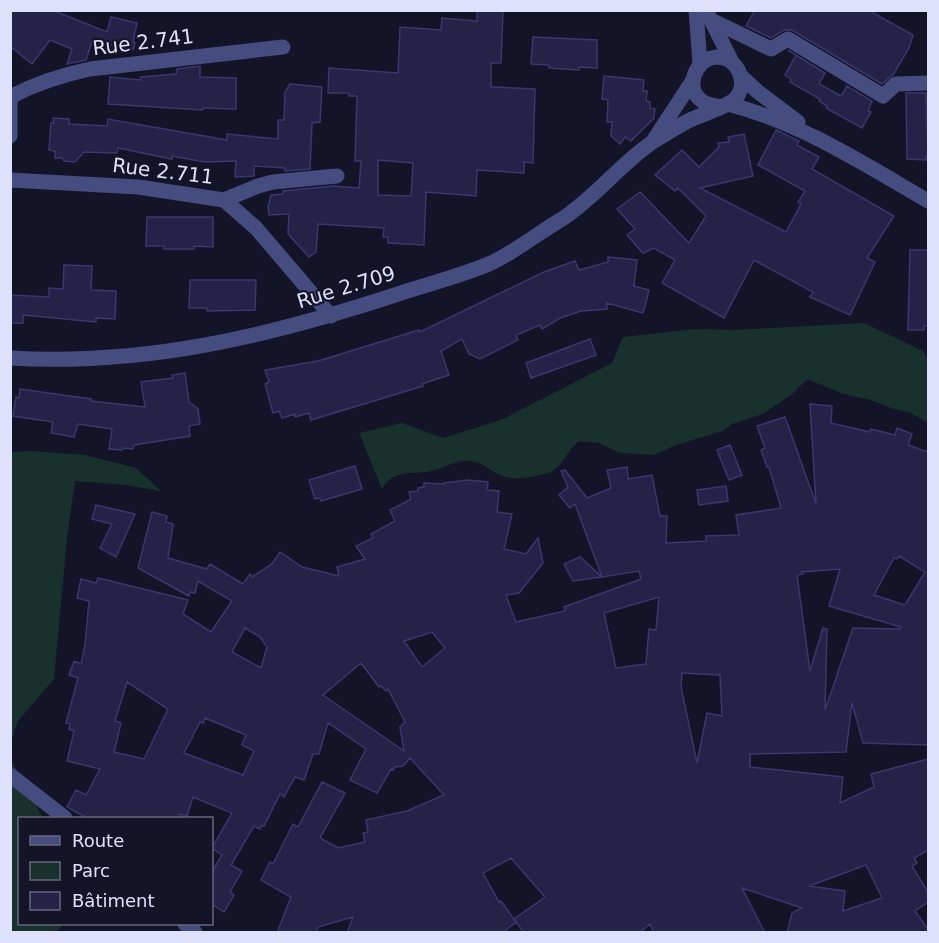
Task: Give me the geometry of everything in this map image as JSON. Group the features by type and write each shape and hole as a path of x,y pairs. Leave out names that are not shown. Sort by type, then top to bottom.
{"street":[{"path":"696,10 700,64"},
{"path":"709,15 741,76 766,99 817,137 928,201"},
{"path":"709,15 771,49 788,39 883,96 896,84 928,83"},
{"name":"Rue 2.741","path":"11,95 54,78 90,69 283,47"},
{"path":"732,62 717,57 708,59 695,71 693,89 704,103 771,118 817,137"},
{"path":"719,105 740,92 741,76"},
{"name":"Rue 2.709","path":"652,142 693,80"},
{"path":"10,136 11,95"},
{"name":"Rue 2.709","path":"10,358 39,360 153,355 228,342 331,316 492,262 566,216 652,142 719,105"},
{"path":"224,200 273,182 337,177"},
{"name":"Rue 2.711","path":"10,180 138,187 224,200 256,228 331,316"},
{"path":"10,775 62,817"}],"green space":[{"path":"864,323 923,351 928,359 928,423 911,413 844,394 809,380 763,414 654,455 620,453 599,443 579,441 553,471 542,475 510,478 478,463 465,461 427,472 399,475 387,482 382,489 359,433 402,423 443,438 501,420 612,363 623,337 695,329 735,330"},
{"path":"11,452 85,455 136,468 161,491 126,485 75,481 67,538 54,679 18,721 11,742"},
{"path":"10,758 42,817 18,817 18,925 64,925 55,932 11,932"}],"building":[{"path":"10,10 52,10 107,32 111,17 137,23 133,50 92,41 86,60 67,64 72,49 50,40 32,64 10,46"},
{"path":"477,10 503,10 501,63 491,63 491,87 535,89 533,163 524,162 524,173 477,170 476,196 426,192 424,245 388,243 388,237 383,237 384,228 318,224 316,252 309,257 288,234 289,214 269,215 268,207 271,195 283,194 283,191 333,186 359,188 361,161 355,161 357,96 349,96 349,93 328,93 329,68 398,73 400,27 441,30 442,18 477,21","holes":["378,160 413,163 411,196 378,195"]},
{"path":"755,10 868,10 913,35 909,48 893,75 882,84 792,30 784,30 771,38 746,26"},
{"path":"533,37 597,40 597,68 579,67 579,70 531,64"},
{"path":"788,50 825,73 819,84 841,96 847,86 872,101 868,111 871,112 862,128 826,108 827,106 819,101 820,99 790,82 791,79 785,75 796,55"},
{"path":"200,66 200,77 236,78 236,109 202,108 202,110 108,104 110,77 140,80 141,77 176,74 177,69"},
{"path":"604,76 644,80 643,91 647,91 646,101 650,102 650,108 655,109 654,118 631,141 625,137 620,144 611,136 612,122 607,122 608,100 602,99"},
{"path":"290,84 322,87 320,122 312,123 310,169 285,171 285,168 254,166 254,176 235,177 236,161 205,162 172,156 172,159 118,148 117,153 84,152 75,162 55,158 55,151 49,150 53,118 69,119 69,124 107,126 108,119 227,140 227,134 278,139 278,120 284,120 285,92"},
{"path":"906,93 926,93 928,156 926,160 907,159"},
{"path":"776,130 799,141 797,145 819,157 812,169 894,216 867,258 875,262 850,315 810,297 813,292 754,260 724,318 662,283 675,260 654,248 643,253 627,235 635,229 617,209 640,192 689,243 706,216 678,188 675,191 655,175 682,150 699,167 719,147 718,143 729,142 728,137 744,134 753,176 700,188 786,232 801,204 798,202 805,191 758,165"},
{"path":"147,217 213,217 213,247 164,249 164,246 146,246"},
{"path":"910,250 928,250 928,326 924,326 924,330 908,330"},
{"path":"608,257 637,260 634,286 649,290 643,313 607,303 607,309 581,311 560,318 542,329 540,325 516,335 518,340 480,359 469,354 462,339 441,351 449,375 422,384 423,386 311,420 309,413 282,418 279,411 273,413 265,384 269,382 265,370 318,361 419,330 420,332 544,272 575,261 579,270 608,262"},
{"path":"64,265 92,266 91,290 116,291 115,319 96,318 96,322 23,315 23,323 10,323 10,295 49,297 49,288 63,289"},
{"path":"190,280 256,280 255,310 207,311 207,308 189,308"},
{"path":"590,339 596,355 531,378 526,363"},
{"path":"185,373 189,402 198,409 200,424 189,426 190,436 134,445 133,449 109,449 112,429 78,424 74,437 51,433 53,422 13,416 16,397 19,398 20,389 145,407 141,382 173,378 172,375"},
{"path":"810,404 832,406 831,423 895,435 897,428 912,434 908,445 928,452 928,745 863,743 852,703 846,752 750,754 750,767 843,777 840,803 874,787 871,774 928,759 928,850 914,858 917,863 912,866 928,892 928,902 915,911 928,929 928,933 787,933 792,913 802,908 742,888 765,933 654,933 650,924 639,933 524,933 514,919 545,897 511,858 483,873 499,902 501,901 516,922 502,933 347,933 353,917 318,927 316,933 277,933 291,897 261,880 270,862 273,864 293,824 298,827 322,782 345,793 320,838 338,848 365,842 363,833 368,832 366,820 411,810 409,810 444,795 410,758 403,766 391,769 377,793 350,780 366,749 328,723 319,754 313,754 304,780 295,777 284,797 280,794 264,826 262,825 260,829 254,826 231,865 242,871 230,892 234,895 224,912 213,905 213,870 222,855 213,846 232,813 193,797 187,816 180,814 179,817 85,817 67,807 76,790 86,795 100,769 67,761 74,731 69,729 70,724 66,723 78,678 69,675 74,661 81,664 89,601 77,598 81,579 96,583 98,578 188,600 183,614 211,632 232,601 198,581 195,593 190,592 189,596 138,568 152,512 167,516 166,522 173,524 168,558 207,569 210,564 243,584 250,574 252,577 272,564 280,552 302,567 339,576 337,567 365,559 356,546 373,538 371,534 395,521 390,510 411,499 409,492 418,491 418,488 424,487 424,483 444,484 468,480 488,482 487,490 499,491 497,512 512,514 504,549 526,554 538,538 543,563 519,593 506,595 516,622 565,611 564,607 641,579 639,571 602,577 575,504 570,508 559,495 568,487 561,471 565,470 587,498 611,488 607,470 627,467 628,479 652,475 660,516 667,516 666,543 706,541 706,536 739,535 736,515 781,508 769,467 767,467 761,450 765,448 757,426 785,417 816,504","holes":["899,556 925,572 905,605 874,595 894,558 897,559","840,569 829,606 901,627 900,629 853,628 825,710 827,629 823,628 810,671 797,575 803,574 802,572","659,597 656,630 649,629 646,664 616,668 604,613","245,628 260,637 267,647 261,668 232,652","432,632 445,648 422,667 404,641","361,663 379,687 381,686 386,691 388,689 405,722 400,727 404,751 323,695","682,673 720,675 722,716 707,713 697,763 681,687","127,682 168,709 144,759 114,752 121,723 115,721","205,718 246,735 242,745 254,751 243,775 184,753 200,722 203,723","866,865 882,898 843,911 845,891 809,886"]},
{"path":"730,445 742,475 729,480 717,450"},
{"path":"355,466 362,489 321,501 320,498 315,499 309,480"},
{"path":"726,486 728,501 699,505 697,490"},
{"path":"96,505 135,514 116,557 100,548 112,524 92,519"},
{"path":"580,557 602,577 573,581 564,564"}]}
